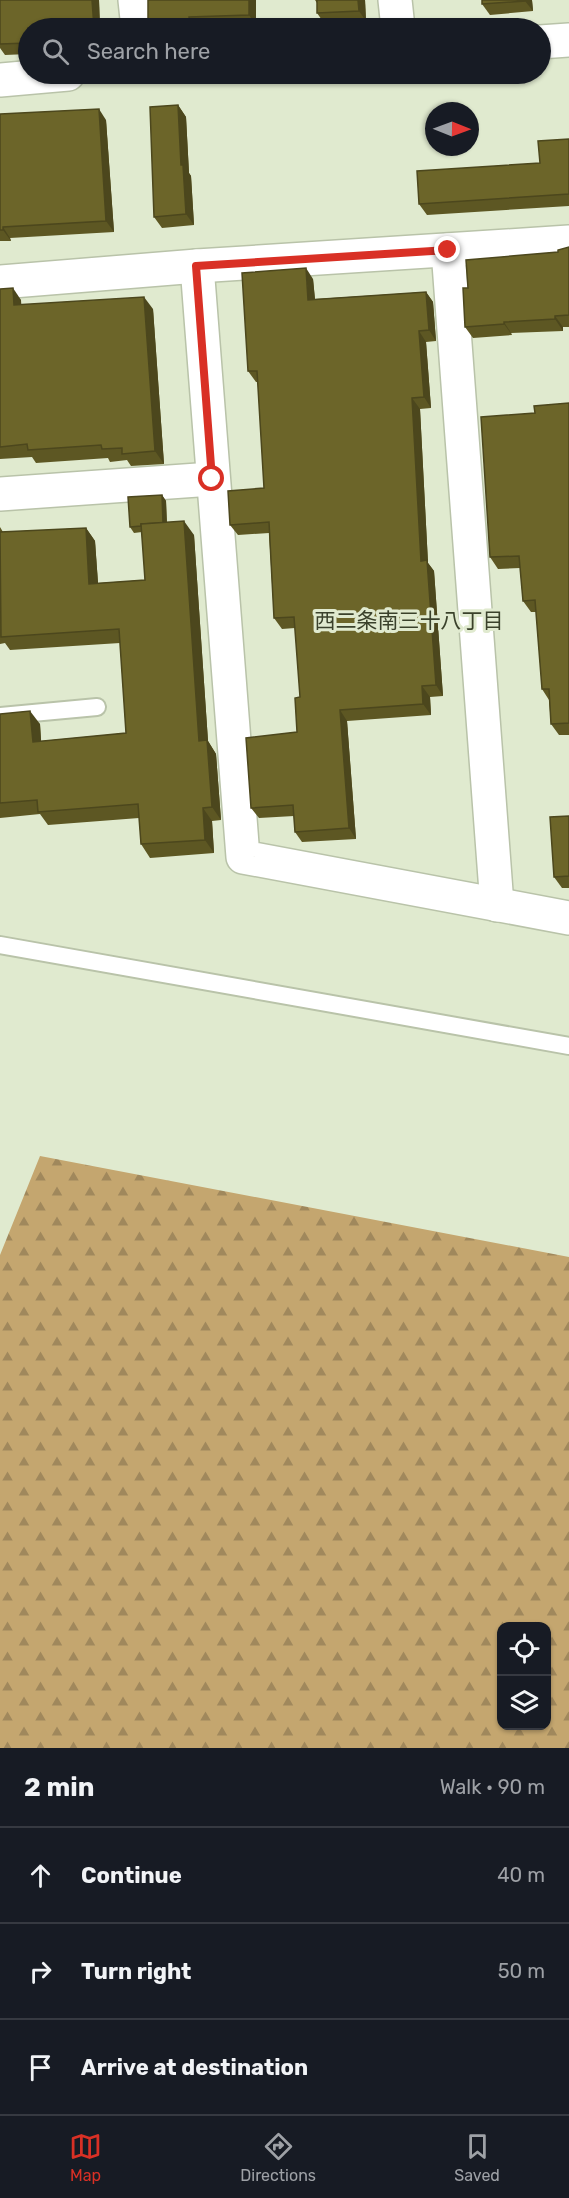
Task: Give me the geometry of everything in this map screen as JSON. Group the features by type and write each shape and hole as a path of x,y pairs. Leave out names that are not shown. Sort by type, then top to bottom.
{"street":[{"path":"135,0 137,18"},
{"path":"395,0 397,18"},
{"path":"551,41 569,40"},
{"path":"0,80 18,78"},
{"path":"0,282 196,266 569,242"},
{"path":"448,250 497,905"},
{"path":"196,266 243,857 569,918"},
{"path":"0,494 212,479"}],"lane":[{"path":"0,716 98,707"},
{"path":"0,945 569,1046"}],"green space":[{"path":"40,1156 569,1257 569,1748 0,1748 0,1255"}],"building":[{"path":"0,0 92,0 93,18 18,18 18,43 0,44"},
{"path":"148,0 249,0 249,15 148,18"},
{"path":"317,0 358,0 359,11 317,13"},
{"path":"482,0 525,0 525,1 482,4"},
{"path":"178,105 186,214 154,217 150,107"},
{"path":"99,109 106,221 3,227 3,230 0,230 0,114"},
{"path":"569,139 569,194 419,204 417,171 540,163 538,141"},
{"path":"569,247 569,315 555,316 555,319 465,327 463,288 468,288 466,260 558,252 558,250"},
{"path":"306,268 308,300 426,292 429,330 419,331 424,397 412,398 421,561 427,560 436,685 422,686 423,704 340,710 349,828 295,832 293,805 251,808 246,738 297,732 295,698 300,697 294,617 274,618 269,522 230,525 228,491 264,488 257,371 248,371 242,273"},
{"path":"13,288 14,305 144,297 155,451 122,454 122,448 102,449 101,445 28,450 27,444 0,447 0,289"},
{"path":"569,403 569,723 551,724 549,689 542,689 535,600 523,601 519,556 490,557 481,417 535,413 534,406"},
{"path":"162,495 163,523 130,527 128,497"},
{"path":"184,521 199,741 207,740 212,807 203,808 205,840 141,844 138,804 38,812 37,800 0,803 0,714 30,711 33,742 126,733 119,629 1,637 0,532 86,528 89,584 145,580 141,524"},
{"path":"569,816 569,876 554,877 550,817"}],"district":[{"name":"西二条南三十八丁目","path":"409,621"}],"route":[{"path":"212,479 196,266 448,250"}]}
